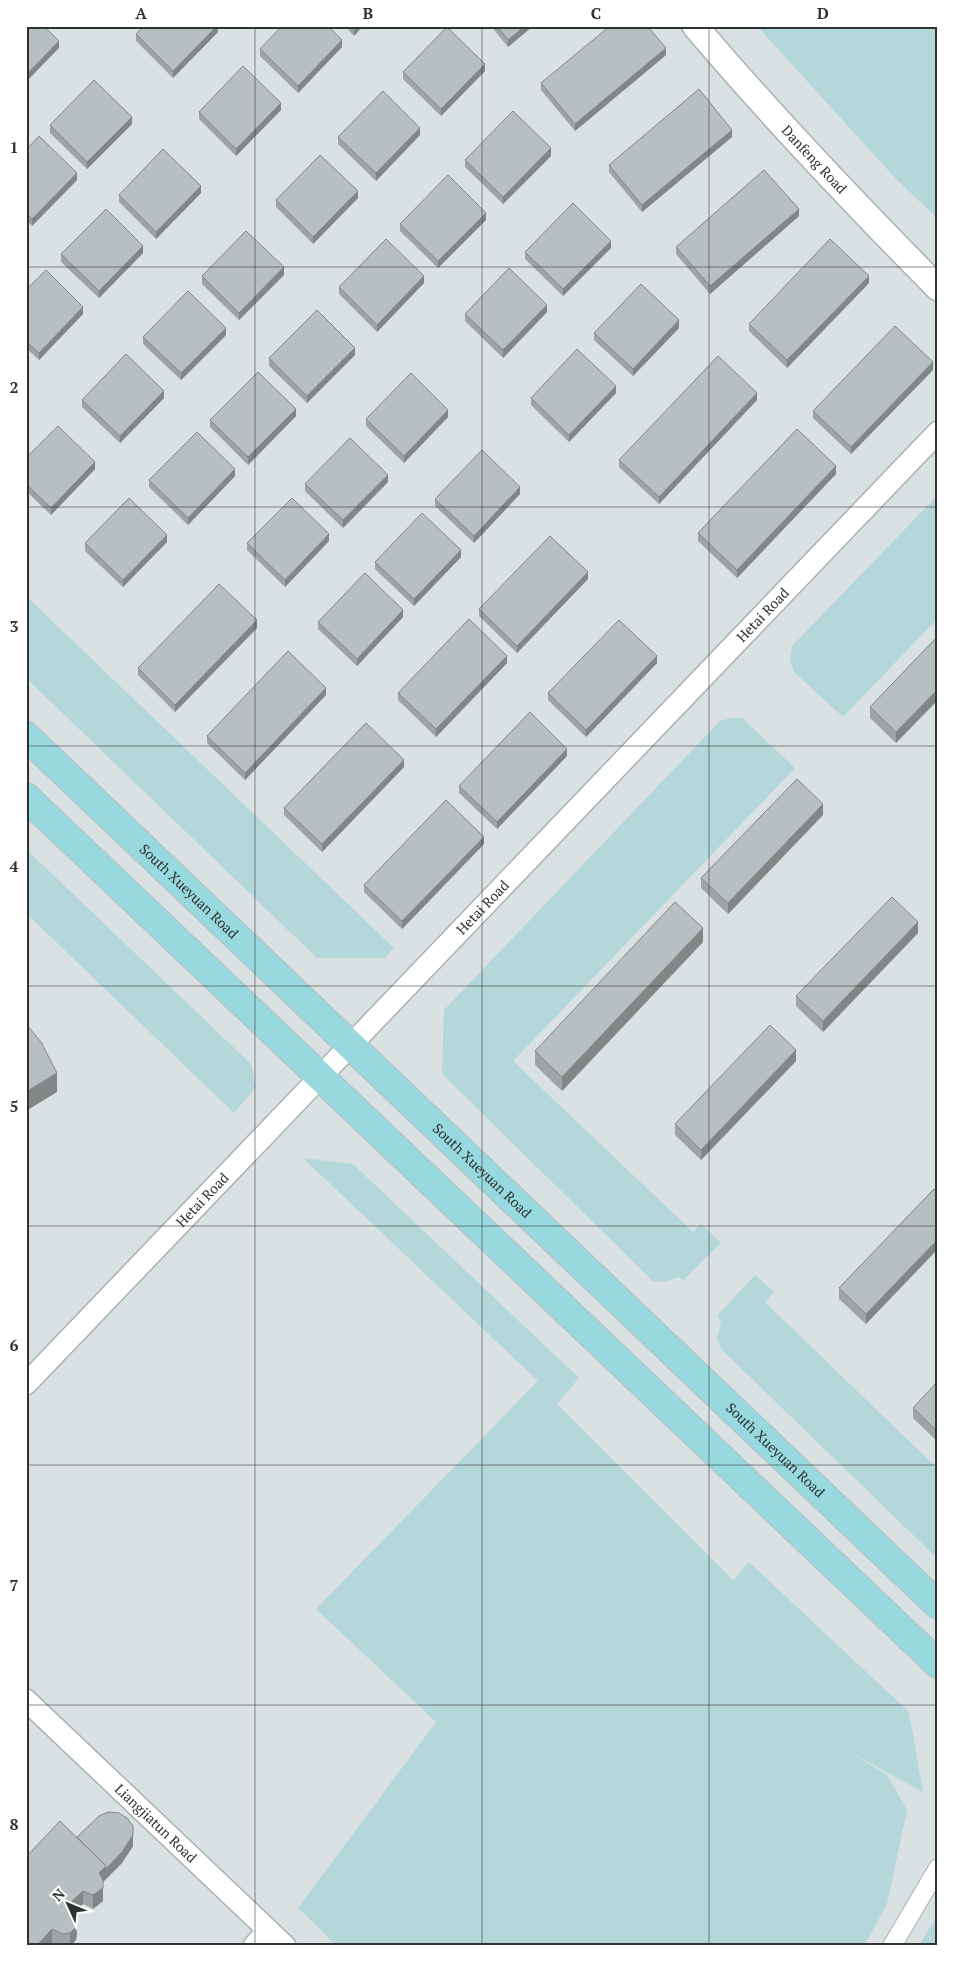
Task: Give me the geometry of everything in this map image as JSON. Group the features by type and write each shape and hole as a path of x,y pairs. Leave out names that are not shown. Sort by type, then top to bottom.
{"main road":[{"name":"Danfeng Road","path":"695,26 794,139 869,219 938,288"},
{"name":"South Xueyuan Road","path":"26,736 938,1605"},
{"path":"26,797 938,1664"}],"street":[{"name":"Hetai Road","path":"26,1384 938,432"},
{"name":"Liangjiatun Road","path":"26,1700 284,1946"},
{"path":"892,1946 938,1868"},
{"path":"254,1946 268,1930"}],"shaded area":[{"path":"757,26 938,26 938,219 897,180"},
{"path":"938,495 938,618 843,717 794,672 790,661 792,646"},
{"path":"26,596 394,948 385,958 317,958 26,678"},
{"path":"742,718 795,768 513,1061 693,1232 701,1224 721,1243 683,1280 678,1277 663,1282 653,1281 442,1074 444,1010 720,721"},
{"path":"26,849 251,1064 256,1087 234,1113 26,913"},
{"path":"303,1158 353,1164 579,1378 557,1404 733,1580 749,1562 909,1712 923,1792 850,1752 887,1775 907,1810 887,1904 864,1946 337,1946 298,1908 436,1722 316,1609 538,1381"},
{"path":"755,1275 774,1292 765,1302 938,1469 938,1559 721,1349 717,1339 721,1321 717,1316"},
{"path":"938,1914 938,1946 919,1946"}],"building":[{"path":"26,26 44,26 59,41 26,75"},
{"path":"144,26 217,26 173,71 136,34"},
{"path":"282,26 328,26 342,40 298,86 260,49"},
{"path":"497,26 525,26 508,40"},
{"path":"610,26 647,26 666,48 575,124 541,83"},
{"path":"447,27 485,64 441,109 403,72"},
{"path":"243,66 281,103 236,149 199,112"},
{"path":"94,80 132,117 87,162 50,125"},
{"path":"699,89 732,130 642,205 609,165"},
{"path":"383,91 420,128 376,173 338,137"},
{"path":"513,111 551,148 503,197 465,160"},
{"path":"39,136 77,173 32,219 26,213 26,150"},
{"path":"163,149 201,186 156,232 119,195"},
{"path":"320,155 358,191 313,237 276,200"},
{"path":"764,170 799,209 710,286 676,247"},
{"path":"448,175 486,213 438,261 400,224"},
{"path":"573,203 611,241 563,289 525,252"},
{"path":"106,209 143,246 99,291 61,254"},
{"path":"246,231 284,267 239,313 202,276"},
{"path":"386,239 424,276 377,325 339,287"},
{"path":"830,239 869,276 787,360 749,324"},
{"path":"509,268 547,305 503,350 465,314"},
{"path":"46,270 83,307 39,353 26,341 26,290"},
{"path":"641,284 679,320 633,369 594,333"},
{"path":"188,291 226,328 181,373 143,337"},
{"path":"317,310 355,348 307,396 269,358"},
{"path":"895,326 933,362 851,447 813,411"},
{"path":"577,349 616,386 569,435 531,398"},
{"path":"126,354 164,391 120,436 82,400"},
{"path":"718,356 757,393 659,497 619,460"},
{"path":"258,372 296,409 248,457 210,420"},
{"path":"411,373 448,410 404,456 366,419"},
{"path":"58,426 95,462 51,508 26,484 26,458"},
{"path":"797,429 836,466 737,570 698,533"},
{"path":"197,432 235,469 188,518 149,480"},
{"path":"350,438 388,475 343,520 305,484"},
{"path":"482,450 520,487 474,536 435,499"},
{"path":"129,498 167,535 123,580 85,543"},
{"path":"292,498 329,534 285,580 247,543"},
{"path":"422,513 461,550 414,599 375,562"},
{"path":"550,536 588,572 517,646 479,609"},
{"path":"365,573 403,610 357,659 318,622"},
{"path":"219,584 257,620 175,705 138,668"},
{"path":"469,619 507,656 436,729 398,693"},
{"path":"619,620 657,656 586,730 548,693"},
{"path":"938,636 938,689 896,732 870,707"},
{"path":"288,651 326,688 245,773 207,736"},
{"path":"530,712 567,749 497,822 459,786"},
{"path":"366,723 404,760 322,844 284,808"},
{"path":"797,779 823,804 728,903 701,878"},
{"path":"446,800 484,837 402,921 364,885"},
{"path":"892,897 918,922 823,1021 796,996"},
{"path":"675,902 703,928 562,1077 535,1051"},
{"path":"26,1024 41,1042 57,1073 26,1092"},
{"path":"770,1025 796,1050 701,1150 675,1124"},
{"path":"934,1189 938,1192 938,1239 866,1314 839,1288"},
{"path":"938,1381 938,1432 913,1408"},
{"path":"108,1812 119,1813 127,1818 133,1826 133,1835 122,1852 106,1869 106,1866 77,1837 99,1816"},
{"path":"60,1821 106,1866 99,1873 103,1880 103,1888 93,1895 83,1891 67,1906 74,1912 77,1919 76,1927 70,1933 63,1934 52,1929 39,1943 41,1946 26,1946 26,1857"}]}
